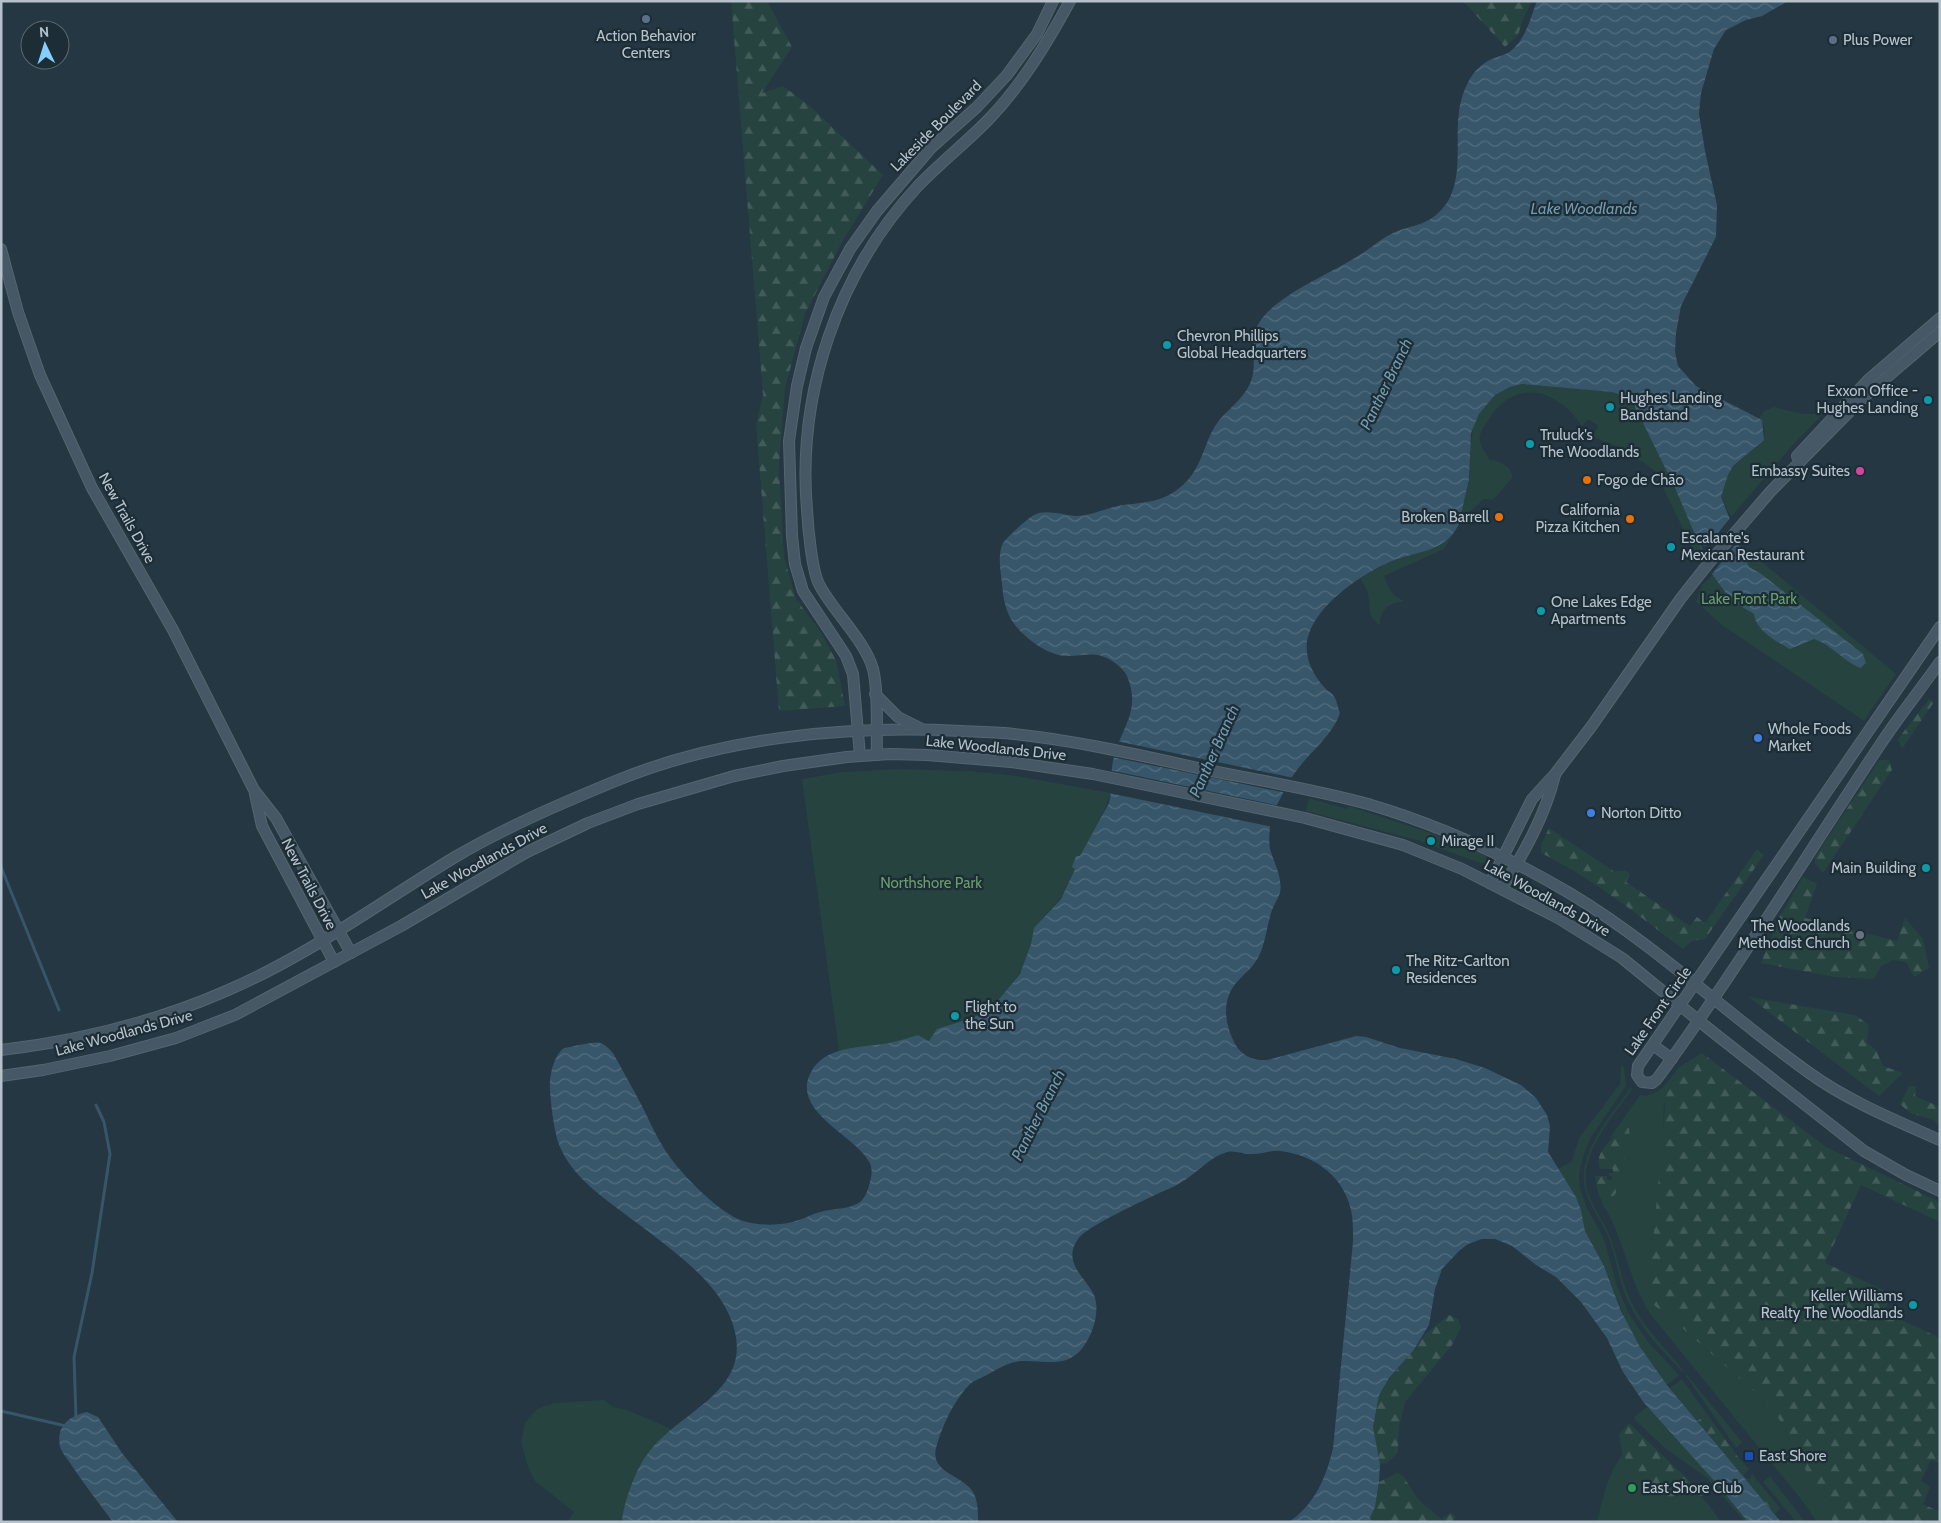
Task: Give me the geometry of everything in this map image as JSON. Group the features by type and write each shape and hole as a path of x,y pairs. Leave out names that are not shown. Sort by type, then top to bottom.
{"street":[{"name":"Lakeside Boulevard","path":"860,756 853,674 846,656 803,591 795,564 792,536 789,441 806,348 824,297 850,249 877,211 931,148 977,107 1006,75 1037,34 1053,1"},
{"name":"Lakeside Boulevard","path":"877,755 877,714 873,669 863,649 818,584 809,537 806,484 808,444 814,386 822,352 837,312 865,257 890,220 918,187 990,118 1020,82 1047,44 1070,1"},
{"path":"1037,34 1047,44"},
{"path":"906,176 918,187"},
{"name":"New Trails Drive","path":"1,249 28,344 75,455 173,630 254,790 276,818 351,953"},
{"path":"1771,491 1786,467 1868,380 1940,318"},
{"path":"1490,883 1532,799 1555,774 1708,564 1735,530 1874,387 1940,332"},
{"path":"789,441 808,444"},
{"path":"792,536 809,537"},
{"name":"Lake Front Circle","path":"1940,627 1637,1069 1637,1076 1642,1082 1648,1084 1655,1081 1700,1021 1881,744 1940,662"},
{"path":"875,694 898,717 922,730"},
{"name":"Lake Woodlands Drive","path":"1,1050 42,1045 105,1032 169,1013 228,990 284,962 359,919 456,857 514,826 630,776 681,759 730,748 825,732 922,730 1012,733 1098,747 1367,804 1413,819 1504,856 1573,895 1636,937 1727,1011 1812,1076 1881,1114 1940,1140"},
{"name":"Lake Woodlands Drive","path":"1,1076 43,1070 100,1058 176,1038 235,1015 401,926 527,852 588,823 638,804 734,776 783,766 860,756 926,755 1001,761 1092,774 1305,818 1403,845 1462,869 1558,918 1622,958 1864,1151 1906,1175 1940,1191"},
{"path":"1502,888 1517,864 1549,800 1555,774"},
{"name":"New Trails Drive","path":"254,790 262,826 334,962"},
{"path":"1653,1045 1672,1059"}],"green space":[{"path":"731,1 767,1 792,47 762,93 783,86 811,107 883,175 842,242 805,314 785,388 779,465 784,557 796,599 820,631 836,660 845,706 779,711 756,425 763,395"},
{"path":"1463,1 1532,1 1518,35 1505,47"},
{"path":"1520,384 1612,392 1620,394 1629,400 1636,409 1675,488 1702,550 1697,558 1655,471 1622,448 1593,437 1598,426 1588,419 1582,426 1562,404 1538,393 1526,393 1514,396 1502,404 1491,416 1480,437 1480,443 1490,460 1504,465 1510,470 1513,477 1493,500 1484,499 1463,518 1444,549 1384,576 1394,594 1405,601 1387,607 1380,619 1380,625 1371,615 1368,593 1360,579 1390,561 1405,555 1423,552 1461,515 1470,476 1470,446 1474,424 1479,414 1495,395"},
{"path":"1774,407 1803,414 1823,414 1791,447 1731,517 1721,497 1728,475 1733,466 1764,440 1764,428 1759,418 1764,411"},
{"name":"Lake Front Park","path":"1743,546 1896,674 1864,721 1722,625 1696,602 1702,585"},
{"path":"1929,699 1934,702 1902,749 1898,739"},
{"path":"1879,760 1889,760 1892,770 1823,873 1815,864 1815,857"},
{"name":"Northshore Park","path":"897,769 970,771 1017,776 1111,793 1101,819 1080,857 1076,856 1073,864 1075,869 1063,895 1042,919 1021,971 995,1004 979,1015 957,1023 929,1041 918,1035 901,1041 839,1051 802,779 842,772"},
{"path":"1309,798 1347,809 1348,806 1431,833 1485,855 1488,864 1477,862 1417,840 1306,811"},
{"path":"1549,828 1615,872 1625,870 1630,874 1626,882 1690,926 1697,917 1705,923 1757,849 1764,855 1705,939 1692,941 1683,949 1596,885 1541,853 1541,845"},
{"path":"1803,877 1817,884 1805,918 1897,941 1905,918 1923,939 1929,968 1914,977 1906,962 1893,960 1881,966 1874,979 1835,977 1761,963 1780,916"},
{"path":"1749,997 1855,1015 1869,1025 1867,1042 1876,1050 1883,1066 1903,1073 1879,1096"},
{"path":"1702,1053 1826,1147 1940,1202 1940,1222 1861,1185 1825,1263 1892,1294 1884,1312 1940,1338 1940,1464 1931,1460 1921,1481 1930,1487 1923,1504 1940,1512 1940,1522 1833,1522 1773,1408 1680,1326 1672,1315 1656,1307 1649,1299 1646,1293 1646,1280 1654,1231 1666,1096 1678,1068"},
{"path":"1621,1066 1624,1067 1626,1086 1591,1137 1579,1174 1580,1189 1587,1208 1604,1239 1617,1286 1628,1312 1648,1342 1679,1375 1667,1385 1640,1347 1626,1321 1604,1266 1585,1231 1581,1210 1576,1197 1558,1169 1572,1161 1579,1138 1620,1084"},
{"path":"1678,1068 1669,1088 1664,1106 1662,1150 1646,1293 1656,1307 1672,1315 1680,1326 1773,1408 1833,1522 1817,1522 1800,1498 1651,1315 1637,1289 1618,1234 1605,1208 1616,1193 1630,1131 1627,1127 1623,1127 1617,1135 1609,1139 1640,1095 1652,1094 1662,1088"},
{"path":"1909,1086 1916,1086 1915,1096 1940,1107 1940,1127 1934,1120 1910,1113 1900,1104"},
{"path":"1630,1088 1632,1089 1604,1128 1592,1149 1586,1172 1587,1188 1592,1203 1611,1240 1627,1293 1636,1311 1683,1372 1656,1344 1634,1313 1623,1289 1610,1241 1587,1196 1585,1188 1584,1171 1590,1148 1602,1127"},
{"path":"1623,1127 1629,1128 1630,1138 1616,1193 1605,1208 1598,1193 1595,1176 1607,1176 1607,1179 1612,1180 1612,1176 1609,1176 1609,1173 1613,1173 1613,1169 1600,1169 1599,1157"},
{"path":"1449,1315 1458,1319 1461,1327 1452,1345 1405,1402 1399,1427 1398,1452 1387,1463 1380,1464 1373,1427 1379,1395 1383,1386 1425,1334"},
{"path":"1686,1376 1742,1442 1736,1448"},
{"path":"1682,1379 1707,1414 1697,1421 1670,1388"},
{"path":"604,1400 613,1407 627,1410 681,1433 634,1522 567,1522 574,1512 535,1481 528,1467 521,1442 525,1423 537,1409 553,1403"},
{"path":"1647,1407 1717,1484 1748,1522 1745,1522 1707,1478 1665,1448 1635,1420 1635,1416"},
{"path":"1707,1414 1738,1457 1734,1457 1726,1452 1723,1453 1697,1421"},
{"path":"1629,1423 1704,1495 1702,1497 1683,1493 1672,1499 1636,1470 1622,1455 1619,1434"},
{"path":"1726,1452 1734,1457 1738,1457 1749,1469 1744,1475 1745,1478 1750,1479 1752,1473 1756,1479 1755,1491 1723,1453"},
{"name":"East Shore Club","path":"1622,1455 1636,1470 1672,1499 1687,1492 1694,1493 1700,1497 1721,1522 1597,1522 1609,1479"},
{"path":"1397,1473 1403,1476 1418,1499 1441,1519 1451,1513 1456,1517 1451,1522 1368,1522 1375,1507 1379,1482"},
{"path":"1770,1476 1805,1522 1796,1522 1763,1482"},
{"path":"1756,1479 1780,1508 1775,1514 1755,1491"}],"water":[{"name":"Lake Woodlands","path":"1537,1 1788,1 1762,16 1746,20 1726,30 1714,49 1701,93 1699,114 1717,205 1716,237 1681,306 1675,352 1678,366 1696,386 1762,420 1764,440 1733,466 1721,497 1749,567 1760,573 1863,654 1866,663 1860,668 1814,639 1790,649 1763,631 1754,614 1731,600 1712,574 1675,488 1634,405 1626,396 1612,392 1522,384 1510,387 1495,395 1479,414 1471,433 1469,479 1461,515 1463,516 1453,534 1442,544 1399,558 1363,576 1334,599 1321,613 1312,627 1307,642 1309,662 1320,682 1334,697 1340,713 1326,737 1294,774 1274,811 1271,820 1269,845 1279,876 1280,893 1272,910 1258,959 1236,983 1228,997 1226,1005 1227,1021 1235,1044 1245,1055 1253,1059 1267,1060 1356,1036 1366,1037 1400,1048 1456,1059 1485,1068 1521,1085 1536,1098 1547,1115 1550,1126 1548,1152 1576,1197 1581,1210 1585,1231 1604,1266 1621,1311 1640,1347 1667,1385 1781,1522 1748,1522 1717,1484 1644,1403 1623,1372 1607,1338 1581,1302 1556,1277 1536,1265 1512,1246 1495,1239 1482,1239 1468,1244 1442,1269 1435,1289 1429,1325 1413,1351 1389,1378 1379,1395 1373,1427 1380,1464 1379,1482 1375,1507 1368,1522 1289,1522 1313,1499 1327,1470 1333,1448 1353,1228 1349,1202 1336,1180 1317,1163 1306,1157 1277,1151 1256,1154 1227,1152 1221,1154 1179,1184 1104,1221 1078,1239 1072,1255 1073,1262 1096,1300 1096,1315 1092,1331 1080,1351 1067,1360 1053,1362 1022,1361 1000,1368 970,1384 954,1405 945,1422 935,1456 942,1468 962,1481 975,1495 978,1522 622,1522 628,1495 635,1475 644,1458 664,1436 713,1395 726,1380 734,1363 737,1343 727,1310 705,1280 673,1250 590,1187 570,1165 557,1139 554,1127 550,1080 552,1067 557,1056 564,1048 588,1043 600,1043 607,1047 613,1053 660,1142 673,1162 701,1192 733,1217 756,1224 771,1225 793,1222 825,1211 846,1208 856,1205 862,1200 870,1182 871,1165 860,1151 816,1110 809,1098 807,1086 811,1072 817,1063 825,1057 846,1049 889,1043 918,1035 929,1041 937,1029 979,1015 995,1004 1020,974 1031,944 1034,928 1061,899 1075,869 1072,867 1076,856 1080,856 1109,803 1113,761 1131,710 1131,689 1127,676 1115,663 1096,655 1064,656 1049,652 1034,643 1015,625 1007,611 1003,593 1000,558 1003,543 1031,517 1038,513 1049,512 1080,516 1119,506 1153,501 1170,494 1187,481 1198,464 1215,427 1221,418 1242,397 1251,381 1254,367 1254,336 1259,323 1267,313 1290,294 1358,256 1388,235 1427,221 1444,207 1452,194 1456,179 1458,116 1465,88 1480,66 1508,53 1518,44 1528,26"},
{"path":"87,1412 98,1417 122,1453 178,1522 113,1522 80,1478 60,1446 60,1433 65,1423 75,1416"}],"pier":[{"path":"1731,517 1742,547 1734,546 1712,574 1700,543 1704,546 1708,545"},
{"path":"1116,741 1294,778 1287,793 1112,757"},
{"path":"1109,770 1280,806 1276,813 1273,827 1109,793"}],"waterway":[{"path":"1,867 59,1010"},
{"path":"76,1418 74,1357 92,1273 110,1154 104,1122 96,1105"},
{"path":"1,1411 66,1426"}],"place":[{"name":"Action Behavior Centers","path":"646,19"},
{"name":"Plus Power","path":"1833,40"},
{"name":"Chevron Phillips Global Headquarters","path":"1167,345"},
{"name":"Exxon Office - Hughes Landing","path":"1928,400"},
{"name":"Hughes Landing Bandstand","path":"1610,407"},
{"name":"Truluck's The Woodlands","path":"1530,444"},
{"name":"Embassy Suites","path":"1860,471"},
{"name":"Fogo de Chão","path":"1587,480"},
{"name":"Broken Barrell","path":"1499,517"},
{"name":"California Pizza Kitchen","path":"1630,519"},
{"name":"Escalante's Mexican Restaurant","path":"1671,547"},
{"name":"One Lakes Edge Apartments","path":"1541,611"},
{"name":"Whole Foods Market","path":"1758,738"},
{"name":"Norton Ditto","path":"1591,813"},
{"name":"Mirage II","path":"1431,841"},
{"name":"Main Building","path":"1926,868"},
{"name":"The Woodlands Methodist Church","path":"1860,935"},
{"name":"The Ritz-Carlton Residences","path":"1396,970"},
{"name":"Flight to the Sun","path":"955,1016"},
{"name":"Keller Williams Realty The Woodlands","path":"1913,1305"},
{"name":"East Shore","path":"1749,1456"},
{"name":"East Shore Club","path":"1632,1488"}],"water label":[{"name":"Panther Branch","path":"1386,384"},
{"name":"Panther Branch","path":"1214,751"},
{"name":"Panther Branch","path":"1038,1115"}]}
